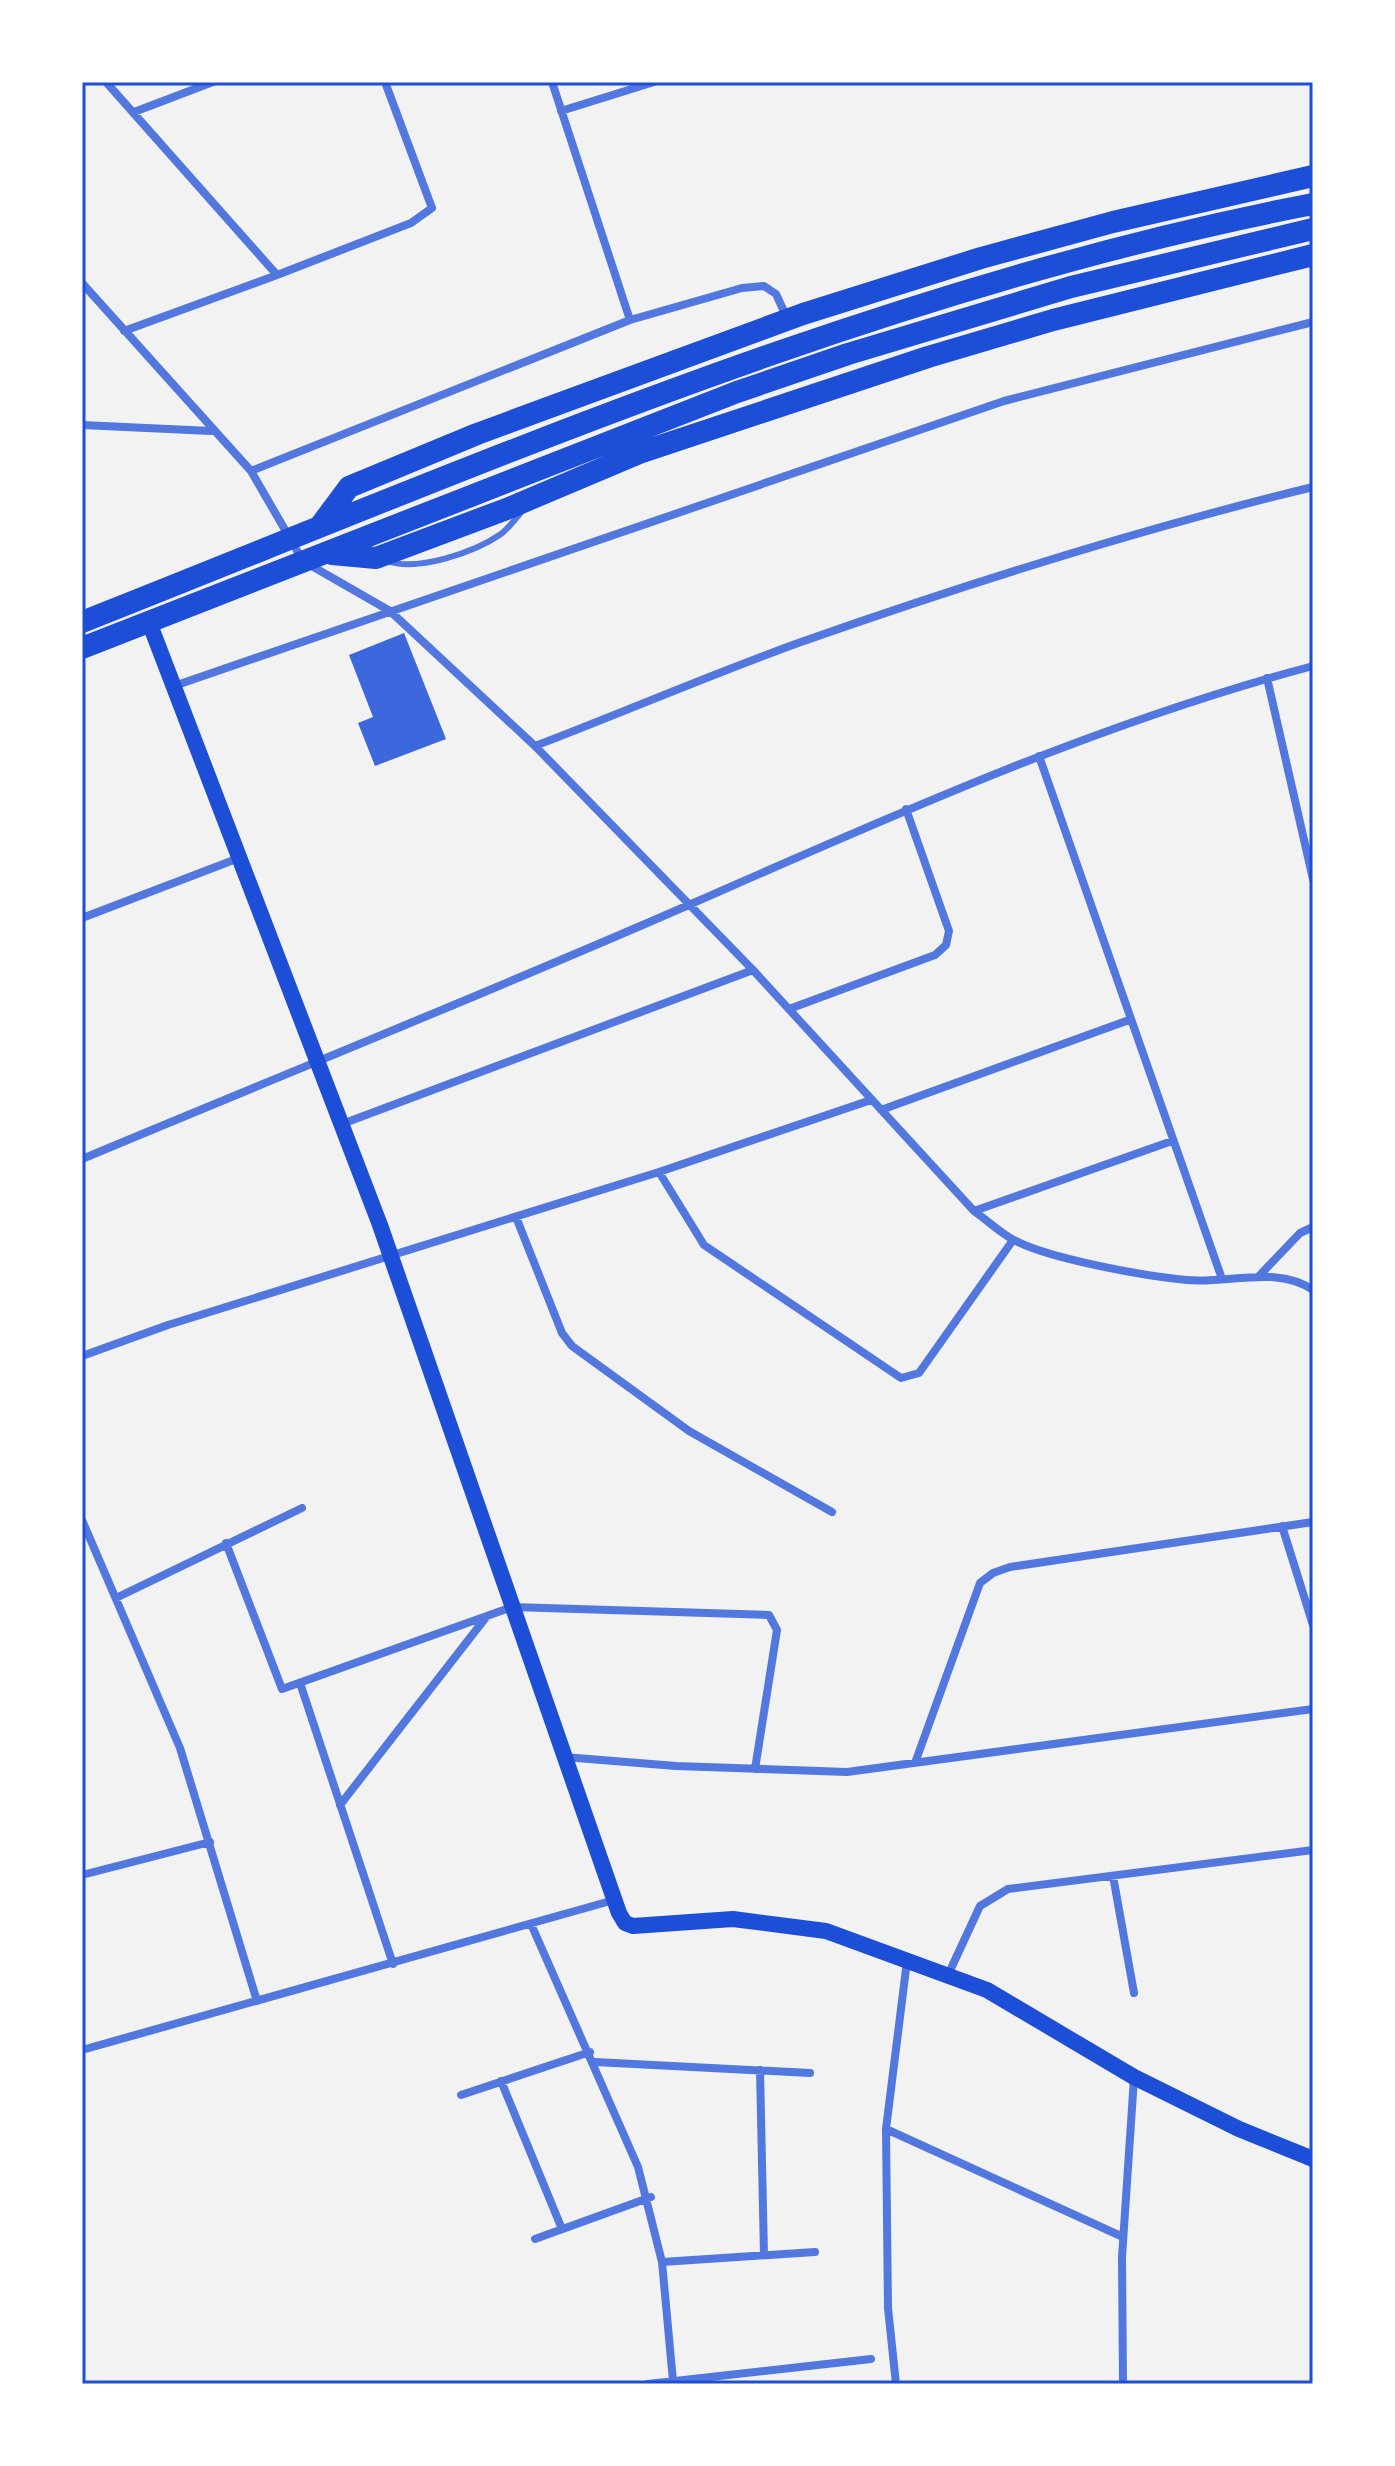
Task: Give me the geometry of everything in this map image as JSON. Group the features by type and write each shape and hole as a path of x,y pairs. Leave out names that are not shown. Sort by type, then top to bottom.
{"highway":[{"path":"319,527 349,487 477,434 788,320 981,258 1113,222 1313,176"},
{"path":"82,622 528,442 921,305 1098,256 1313,204"},
{"path":"82,648 723,398 848,354 1071,287 1313,229"},
{"path":"328,553 376,558 639,453 928,357 1053,320 1313,255"}],"main road":[{"path":"149,622 391,1257 614,1900 625,1923 633,1926 733,1919 826,1931 987,1990 1134,2077 1239,2129 1313,2159"}],"street":[{"path":"106,82 277,275"},
{"path":"134,112 213,82"},
{"path":"124,331 411,223 432,208 385,82"},
{"path":"552,82 630,320"},
{"path":"561,111 654,82"},
{"path":"82,283 211,431 251,471 303,561 390,611 535,746 753,970 974,1211 1013,1240 1049,1254 1188,1280 1258,1277 1301,1282 1313,1290"},
{"path":"251,471 630,320 742,288 764,286 776,294 788,320"},
{"path":"174,686 1004,401 1313,322"},
{"path":"82,425 211,431"},
{"path":"535,746 799,643 877,617 1123,537 1313,487"},
{"path":"82,1159 689,905 906,809 1039,756 1267,678 1313,666"},
{"path":"1267,678 1313,879"},
{"path":"1039,756 1100,923 1129,1020 1222,1279"},
{"path":"789,1009 935,955 946,945 949,931 906,809"},
{"path":"82,918 239,858"},
{"path":"342,1124 753,970"},
{"path":"881,1110 1129,1020"},
{"path":"82,1356 168,1325 659,1172 871,1100"},
{"path":"974,1211 1172,1141"},
{"path":"659,1172 704,1245 901,1378 919,1373 1013,1240"},
{"path":"516,1217 562,1333 572,1346 689,1431 832,1512"},
{"path":"1258,1277 1300,1233 1313,1227"},
{"path":"116,1598 302,1508"},
{"path":"82,1520 180,1748 257,2001"},
{"path":"915,1763 980,1583 993,1573 1010,1567 1313,1522"},
{"path":"1282,1526 1313,1625"},
{"path":"226,1543 282,1689 512,1607 769,1615 777,1630 755,1769"},
{"path":"340,1805 488,1615"},
{"path":"300,1683 393,1964"},
{"path":"564,1757 847,1772 1313,1709"},
{"path":"82,1875 210,1842"},
{"path":"948,1976 980,1906 991,1896 1008,1889 1313,1850"},
{"path":"1113,1876 1134,1993"},
{"path":"82,2050 614,1900"},
{"path":"531,1924 595,2062 649,2198 662,2262 673,2381"},
{"path":"896,2384 888,2308 886,2129 907,1961"},
{"path":"461,2095 590,2052"},
{"path":"595,2062 810,2073"},
{"path":"760,2070 764,2255"},
{"path":"1123,2384 1123,2237 1134,2077"},
{"path":"501,2081 562,2229"},
{"path":"886,2129 1123,2237"},
{"path":"535,2239 649,2198"},
{"path":"662,2262 815,2252"},
{"path":"648,2384 871,2359"}],"building":[{"path":"404,633 446,739 375,766 358,723 373,717 349,655"}]}
